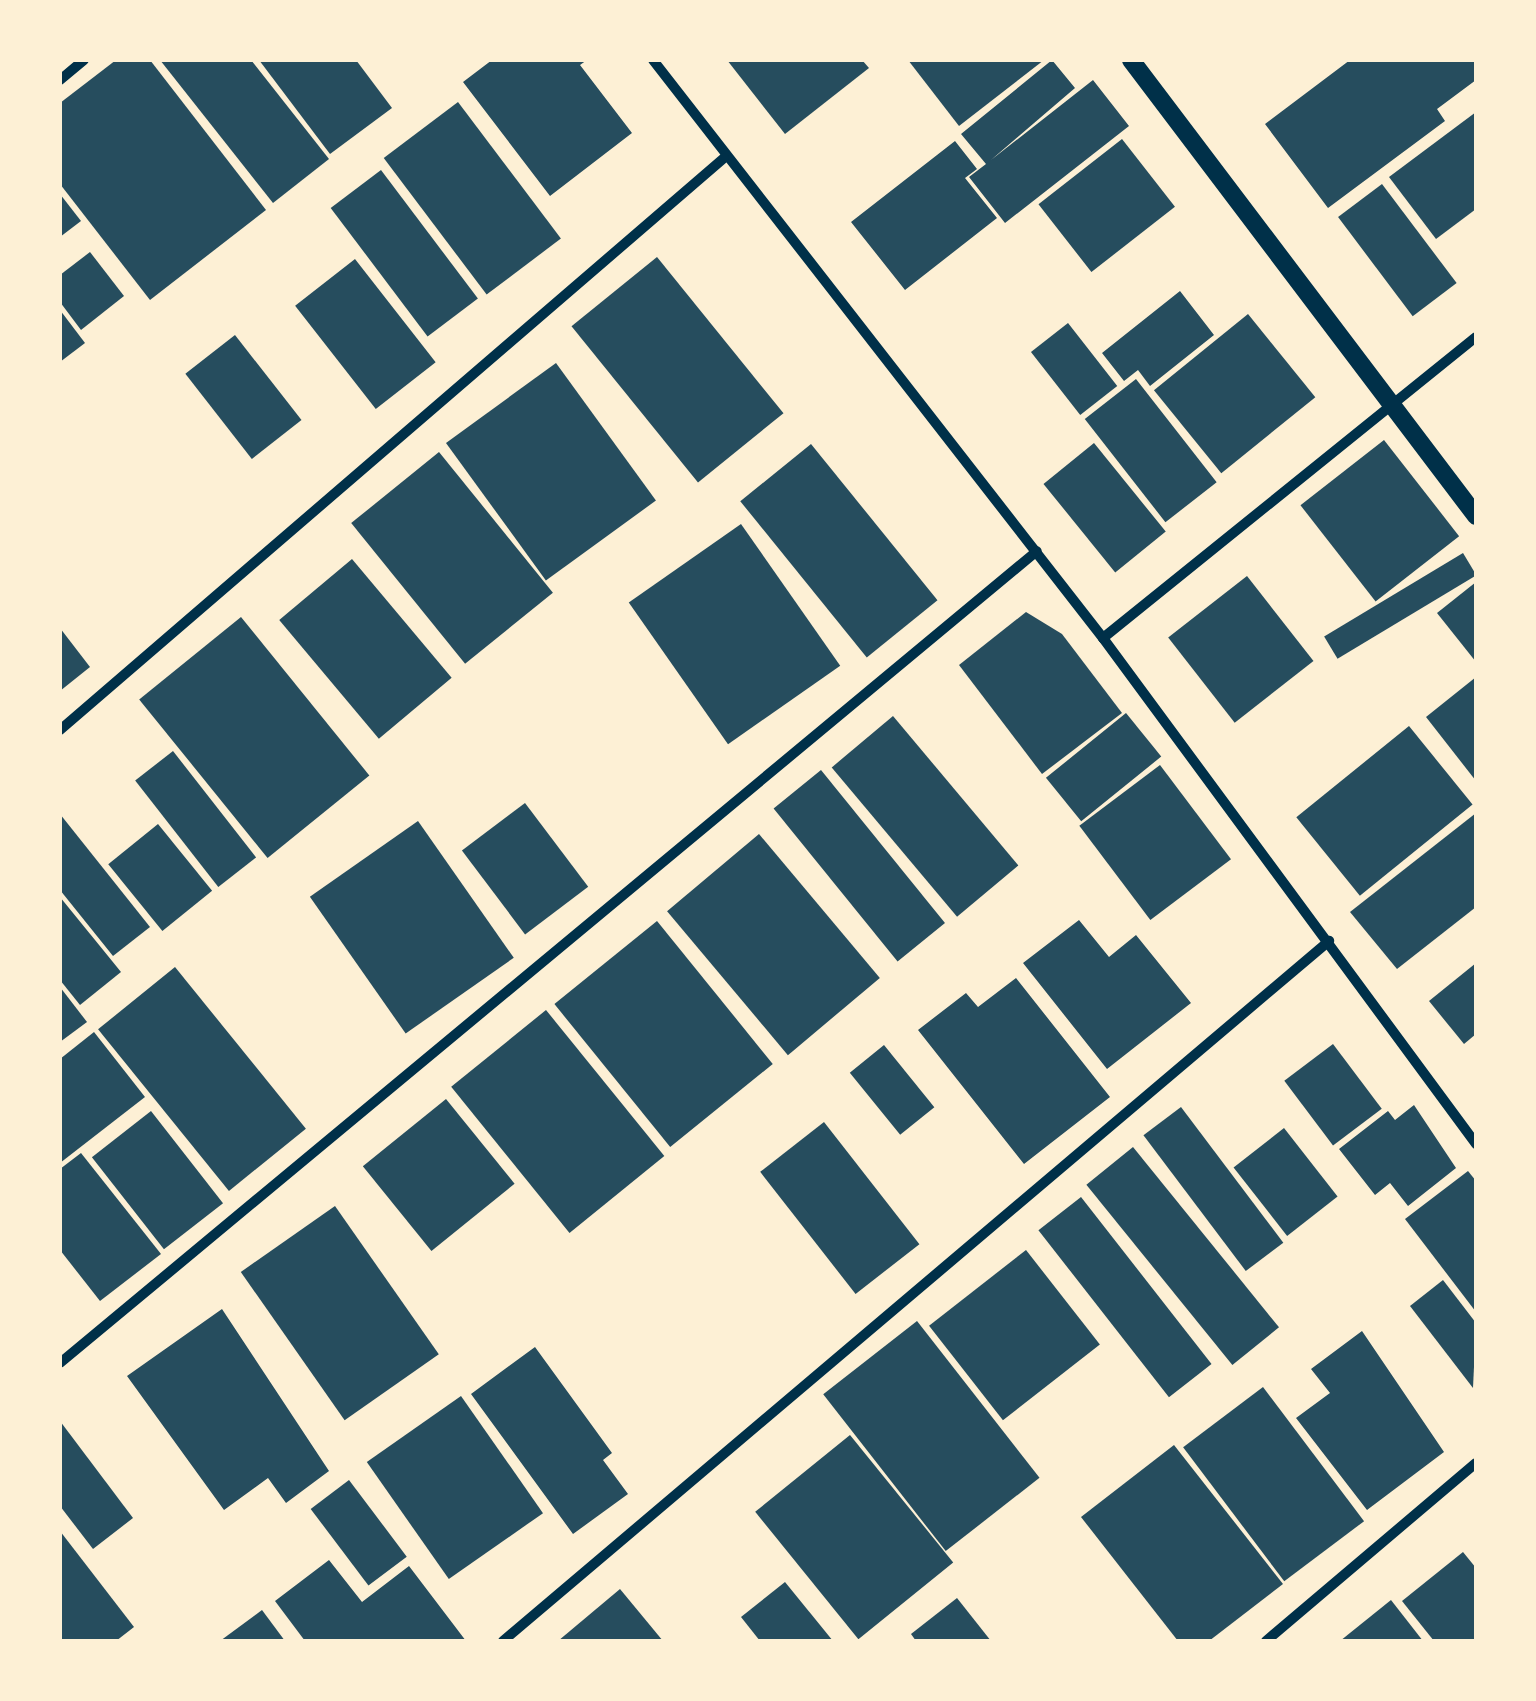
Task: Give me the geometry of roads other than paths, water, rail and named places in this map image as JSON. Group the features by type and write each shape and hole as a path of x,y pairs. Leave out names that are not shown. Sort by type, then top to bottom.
{"street":[{"path":"60,80 84,60"},
{"path":"652,60 724,158 1103,638 1476,1144"},
{"path":"1131,60 1476,516"},
{"path":"60,730 724,158"},
{"path":"1103,638 1476,338"},
{"path":"60,1363 1037,552"},
{"path":"503,1641 1330,941"},
{"path":"1266,1641 1476,1462"}]}
